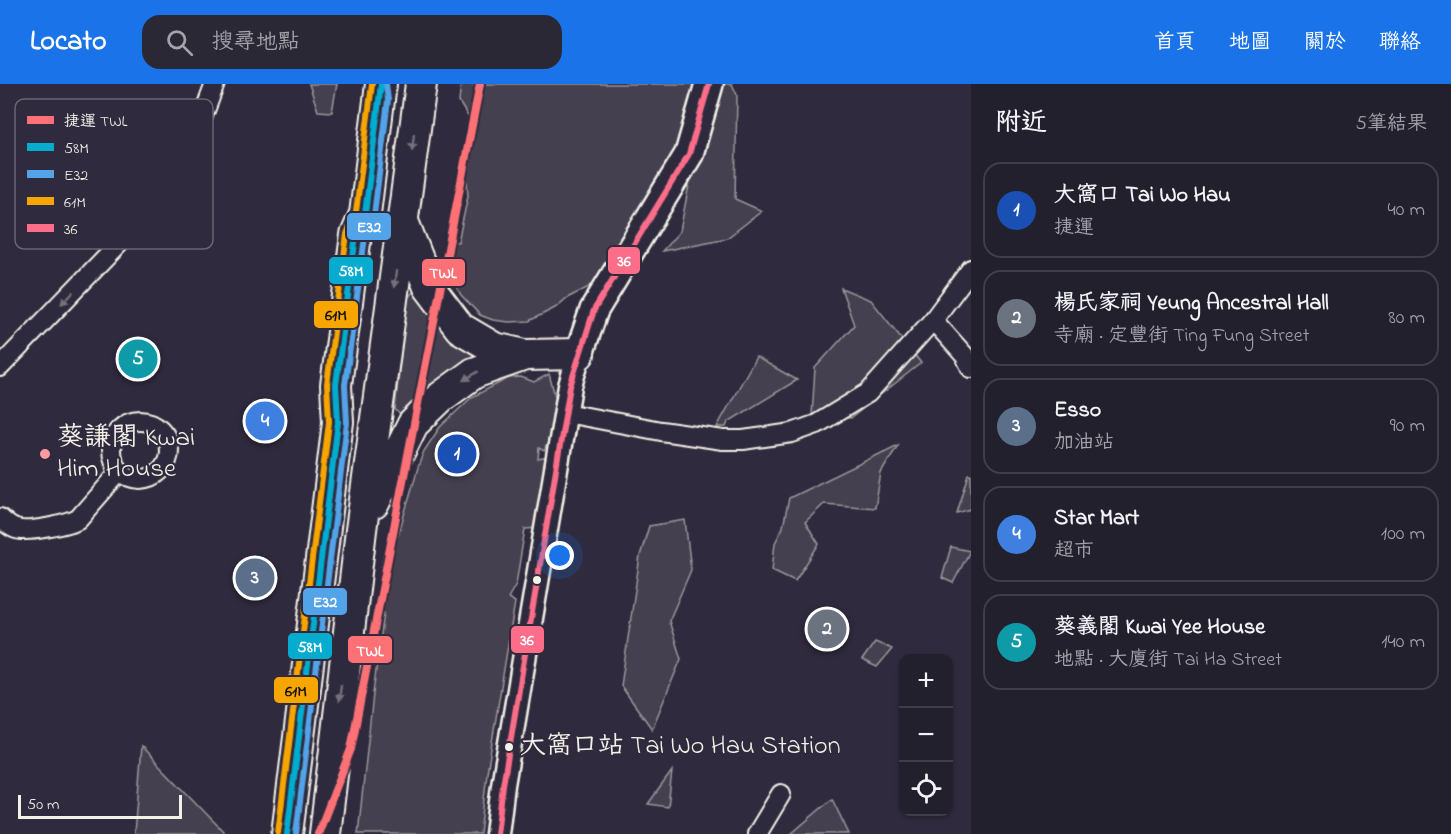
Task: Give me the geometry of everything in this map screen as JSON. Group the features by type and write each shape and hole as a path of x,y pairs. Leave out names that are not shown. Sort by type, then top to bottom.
{"main road":[{"path":"325,834 361,530 421,84"},
{"path":"403,221 429,287 460,328 494,348 525,354 579,354 594,310 689,154 709,84"},
{"path":"287,834 338,422 336,385 356,235 365,214 379,89"},
{"path":"361,530 413,424 441,397 474,373 525,354"}],"street":[{"path":"209,99 215,84"},
{"path":"0,367 114,249"},
{"path":"566,413 723,440 743,440 792,433 816,424 868,393 933,320 971,269"},
{"path":"933,320 966,356 971,368"},
{"path":"497,834 503,785 570,386 579,354"},
{"path":"0,518 8,525 21,530 70,523 78,519 120,471"},
{"path":"757,834 781,794"}],"shaded area":[{"path":"309,84 337,84 332,112 318,111"},
{"path":"461,84 701,84 679,187 609,277 567,298 555,308 529,321 509,322 493,320 480,315 461,295 452,279 446,251 449,241 458,242 468,196 465,150 469,118 459,102"},
{"path":"720,84 732,84 737,95 735,199 762,211 727,238 662,251 680,231 691,175"},
{"path":"841,288 871,300 921,363 851,418 812,416 815,368 854,325"},
{"path":"416,292 474,351 474,355 436,382 401,416 395,409 407,299"},
{"path":"756,357 797,380 728,422 726,427 717,427"},
{"path":"549,374 560,414 544,451 539,448 538,459 549,457 538,528 525,529 516,584 508,598 515,602 487,773 480,834 358,834 384,613 374,610 383,556 397,539 424,451 440,427 472,397 509,378 521,377 534,382"},
{"path":"898,445 881,473 875,508 824,504 805,522 819,544 795,581 772,570 775,543 783,527 789,498"},
{"path":"969,474 971,474 971,509 957,513"},
{"path":"685,520 691,570 669,621 681,659 652,729 621,686 640,556 649,526"},
{"path":"951,547 970,551 953,583 942,578"},
{"path":"875,642 892,649 877,667 862,660"},
{"path":"141,746 223,831 223,834 134,834"},
{"path":"672,771 668,807 648,804"},
{"path":"832,799 849,834 791,834"}],"metro line":[{"name":"TWL","path":"318,834 351,749 480,84"}],"transit line":[{"name":"61M","path":"278,833 329,422 327,384 347,234 356,212 372,84"},
{"name":"58M","path":"287,834 338,422 336,385 356,235 365,214 381,84"},
{"name":"E32","path":"296,834 347,423 345,385 365,237 374,215 388,100 386,84"},
{"name":"36","path":"497,834 503,785 570,386 594,310 689,154 709,84"}],"place":[{"name":"葵義閣 Kwai Yee House","path":"138,359"},
{"name":"Star Mart","path":"265,421"},
{"name":"葵謙閣 Kwai Him House","path":"45,454"},
{"name":"大窩口 Tai Wo Hau","path":"457,454"},
{"name":"Esso","path":"255,578"},
{"name":"楊氏家祠 Yeung Ancestral Hall","path":"827,629"},
{"name":"大窩口站 Tai Wo Hau Station","path":"509,747"}]}
